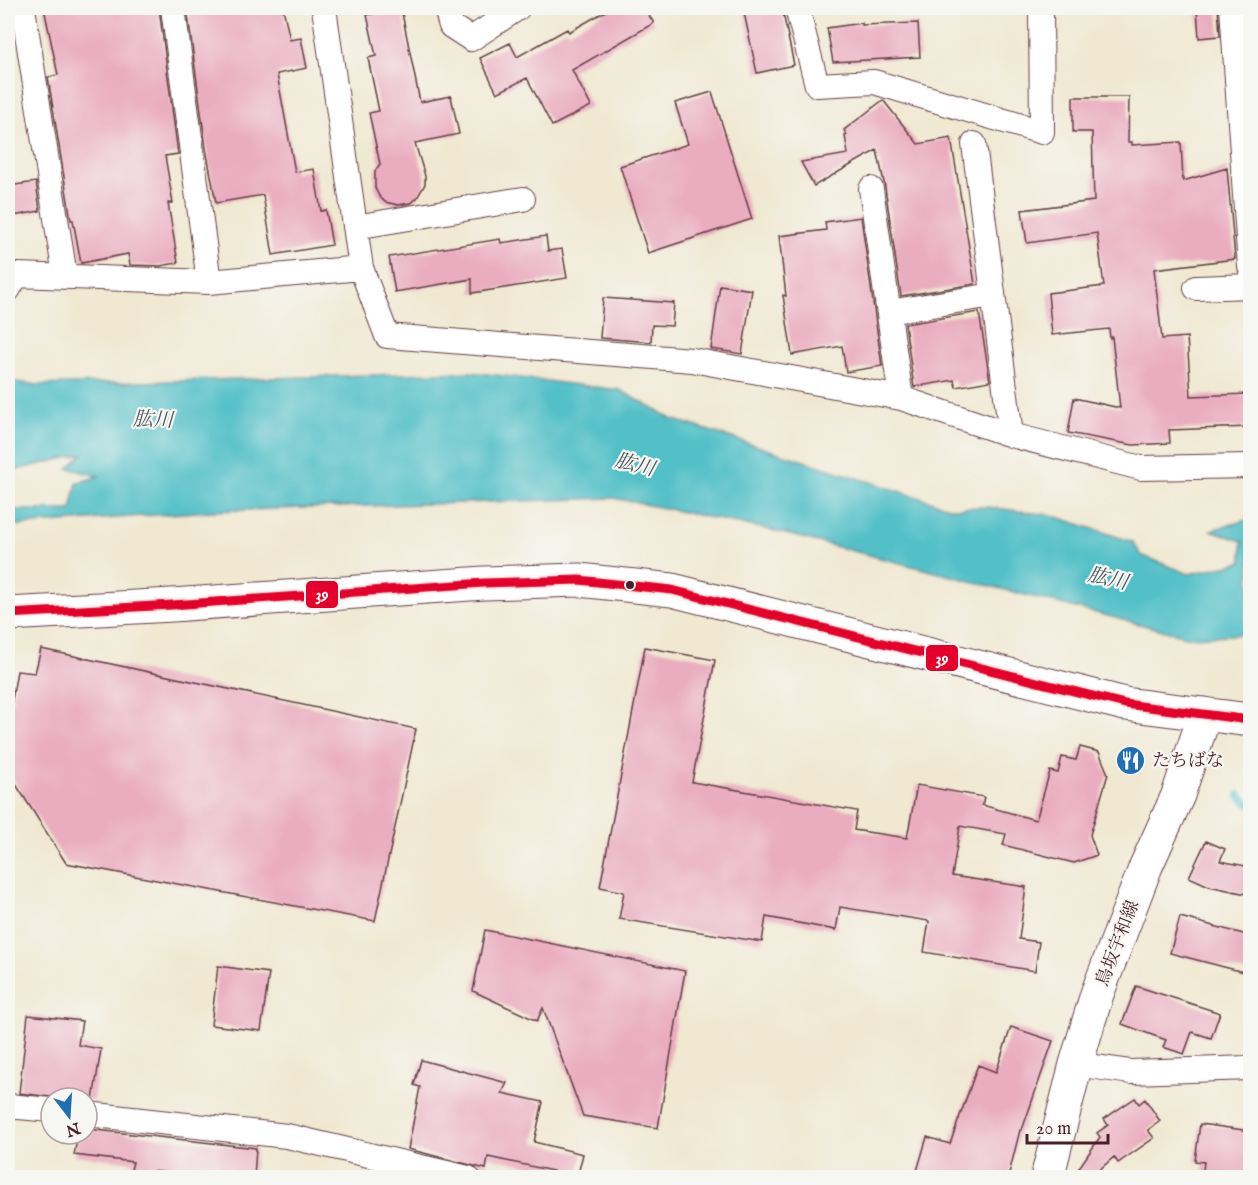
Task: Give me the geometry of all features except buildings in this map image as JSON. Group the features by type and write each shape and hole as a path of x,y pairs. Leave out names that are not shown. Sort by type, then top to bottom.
{"main road":[{"path":"8,614 484,583 579,580 672,590 1125,704 1242,719 1251,718"},
{"name":"鳥坂宇和線","path":"1047,1178 1076,1064 1097,994 1146,866 1178,795 1205,714"}],"street":[{"path":"23,8 65,276"},
{"path":"173,8 209,282"},
{"path":"324,8 361,268 387,336 692,360 901,398 1011,435 1142,468 1251,466"},
{"path":"446,8 451,26 471,39 518,8"},
{"path":"797,8 817,85 874,82 1042,132 1041,8"},
{"path":"1232,8 1251,267"},
{"path":"974,144 1011,435"},
{"path":"872,189 901,398"},
{"path":"355,227 523,199"},
{"path":"8,290 17,275 209,282 361,268"},
{"path":"1196,288 1251,286"},
{"path":"889,312 993,294"},
{"path":"1076,1064 1131,1072 1251,1068"},
{"path":"8,1106 39,1109"},
{"path":"99,1115 287,1136 468,1178"}],"water":[{"name":"肱川","path":"470,372 620,390 672,419 952,508 987,507 1051,515 1133,542 1141,555 1189,574 1242,562 1242,541 1211,530 1250,519 1250,634 1190,637 771,530 614,498 210,511 8,526 8,510 71,510 77,483 99,476 68,468 83,454 8,472 8,381 38,385"}],"waterway":[{"path":"1239,795 1250,805"}],"transit line":[{"name":"39","path":"8,614 484,583 579,580 672,590 1125,704 1242,719 1250,718"}],"place":[{"name":"たちばな","path":"1131,760"}]}
